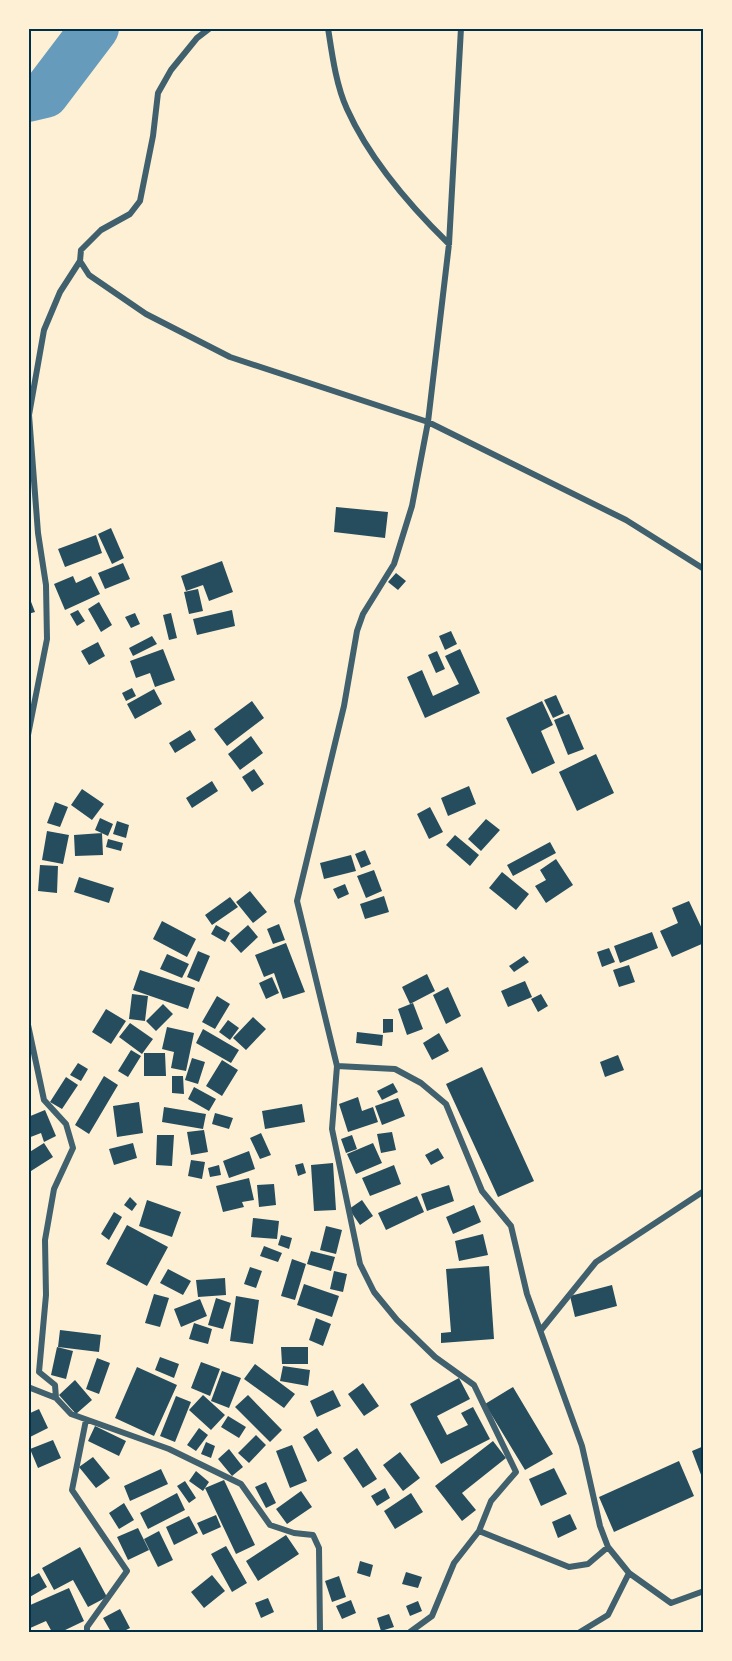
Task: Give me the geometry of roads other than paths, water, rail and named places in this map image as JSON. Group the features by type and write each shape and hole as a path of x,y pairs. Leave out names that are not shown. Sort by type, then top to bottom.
{"street":[{"path":"28,735 47,639 46,585 38,533 29,415 44,330 60,292 80,261 81,250 101,230 130,214 140,201 153,136 158,93 171,70 197,38 210,28"},
{"path":"328,28 346,108 384,171 421,217 449,244"},
{"path":"410,1632 432,1616 454,1563 479,1531 491,1501 516,1472 474,1385 435,1357 397,1320 374,1292 360,1264 333,1130 337,1066 297,901 344,706 357,631 363,614 394,564 412,506 428,422 449,244 461,28"},
{"path":"80,261 89,275 146,314 230,357 428,422 626,520 704,569"},
{"path":"28,861 28,894"},
{"path":"28,1025 44,1100 66,1124 73,1148 54,1189 45,1240 46,1295 39,1372 55,1385 56,1398"},
{"path":"337,1066 395,1069 422,1083 446,1104 482,1191 511,1226 527,1294 582,1446 600,1526 608,1547 629,1573 671,1603 704,1591"},
{"path":"541,1330 596,1262 704,1191"},
{"path":"28,1387 56,1398 70,1414 170,1449 241,1484 270,1525 294,1533 313,1535 319,1548 320,1632"},
{"path":"86,1420 72,1490 127,1571 87,1627 87,1632"},
{"path":"479,1531 569,1567 588,1564 608,1547"},
{"path":"580,1632 608,1615 629,1573"}],"waterway":[{"path":"28,98 45,94 95,28"}]}
